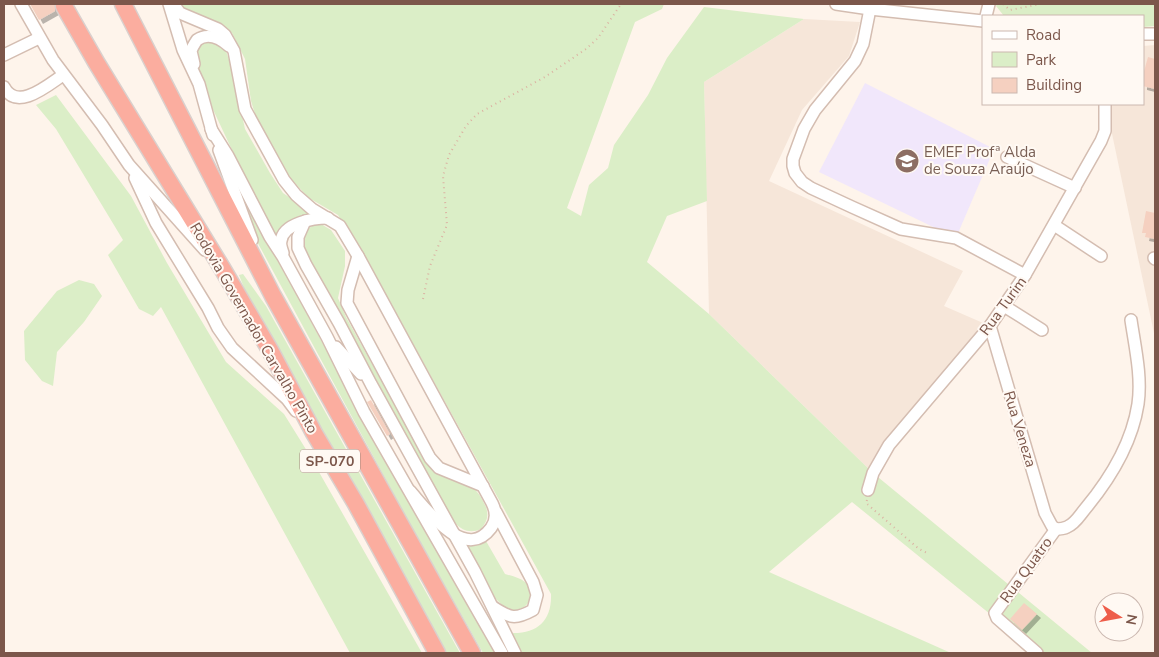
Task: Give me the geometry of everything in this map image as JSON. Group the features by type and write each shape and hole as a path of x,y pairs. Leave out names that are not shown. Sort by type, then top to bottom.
{"highway":[{"name":"Rodovia Governador Carvalho Pinto","path":"124,4 273,296 472,653"},
{"name":"Rodovia Governador Carvalho Pinto","path":"64,6 270,350 314,433 360,512 437,653"}],"street":[{"path":"21,4 39,38 63,75 102,125 128,165 156,223 208,308 218,328 232,348 287,399 314,433"},
{"path":"169,4 183,50 199,84"},
{"path":"173,4 180,13 218,29 225,35 234,51 245,109 280,172 296,195 312,209 340,226 483,486 533,582 537,595 533,610 520,617 508,616 491,606"},
{"path":"836,4 982,21"},
{"path":"870,9 863,44 855,61 815,110 802,133 794,159 795,173 802,182 811,188 901,229 956,238 1025,275"},
{"path":"234,51 222,40 207,36 197,40 191,51 211,130 273,296"},
{"path":"4,55 39,38"},
{"path":"4,87 13,96 23,97 35,94 63,75"},
{"name":"Rua Turim","path":"868,490 872,473 889,445 990,326 1025,275 1105,131 1105,105"},
{"path":"211,130 228,156 270,237 327,338 364,412 502,653"},
{"path":"1007,156 1075,188"},
{"path":"128,165 222,268"},
{"path":"283,257 280,240 286,231 305,221 328,218"},
{"path":"305,221 298,237 298,248 306,265 455,536 516,653"},
{"path":"1054,225 1102,256"},
{"path":"358,256 348,290 347,304 430,458 439,468 483,486"},
{"path":"1004,306 1042,330"},
{"name":"Rua Quatro","path":"1037,653 997,618 995,613 1056,529 1067,527 1074,523 1100,491 1114,469 1126,444 1138,406 1139,392 1131,320"},
{"name":"Rua Veneza","path":"990,326 1045,513 1052,526 1056,529"},
{"path":"327,338 371,384"},
{"path":"410,491 439,524 455,536 474,540 486,534 493,526 496,512"}],"path":[{"path":"423,299 430,266 447,225 443,176 449,155 466,126 477,114 545,78 586,49 598,38 621,4"},
{"path":"1002,4 1010,10 1018,10 1040,4"},
{"path":"868,490 866,502 919,549 929,554"}],"shaded area":[{"path":"804,19 860,22 849,56 802,110 769,181 963,271 944,306 990,326 873,473 709,314 704,82"},
{"path":"1155,45 1155,338 1111,129 1111,105 1144,105 1144,46"},
{"name":"EMEF Profª Alda de Souza Araújo","path":"865,83 994,149 956,238 819,172"}],"green space":[{"path":"179,4 664,4 662,9 635,22 567,208 581,216 589,185 608,168 614,145 648,95 667,58 704,7 804,19 704,82 707,201 667,216 647,262 709,314 873,473 1092,653 1038,653 852,502 769,572 951,653 521,653 511,633 528,631 541,624 549,612 551,594 375,275 338,215 309,198 288,176 259,127 251,101 245,59 232,33 218,22 194,15"},
{"path":"997,4 1155,4 1155,26 1144,27 1144,15 1003,15 996,6"},
{"path":"207,41 217,43 226,51 232,69 245,129 270,173 283,193 314,214 302,216 292,221 275,238 201,84 195,59 198,47"},
{"path":"56,95 131,196 167,263 226,362 284,414 422,653 350,653 161,307 153,316 139,309 108,255 123,240 56,129 36,105"},
{"path":"237,184 393,474 495,653 483,653 411,526 254,236"},
{"path":"315,224 321,224 331,230 345,251 345,266 338,298 346,317 428,465 435,472 473,488 480,496 487,513 486,521 481,529 468,531 462,529 441,504 308,258 302,242 305,231"},
{"path":"243,274 266,306 460,653 442,653 256,318 239,275"},
{"path":"79,280 94,284 102,296 84,322 57,352 53,386 42,381 25,360 24,331 57,291"},
{"path":"486,541 505,574 521,579 528,585 531,593 529,601 524,607 517,610 508,610 489,593 464,544 474,546"}],"building":[{"path":"30,4 55,4 55,11 39,20"},
{"path":"1148,57 1155,59 1155,89 1144,86 1144,71"},
{"path":"1146,211 1155,213 1155,239 1145,237 1146,233 1142,233"},
{"path":"371,400 390,434 387,436 367,402"},
{"path":"1024,603 1037,614 1022,630 1010,619"}],"place":[{"name":"EMEF Profª Alda de Souza Araújo","path":"907,161"}]}
